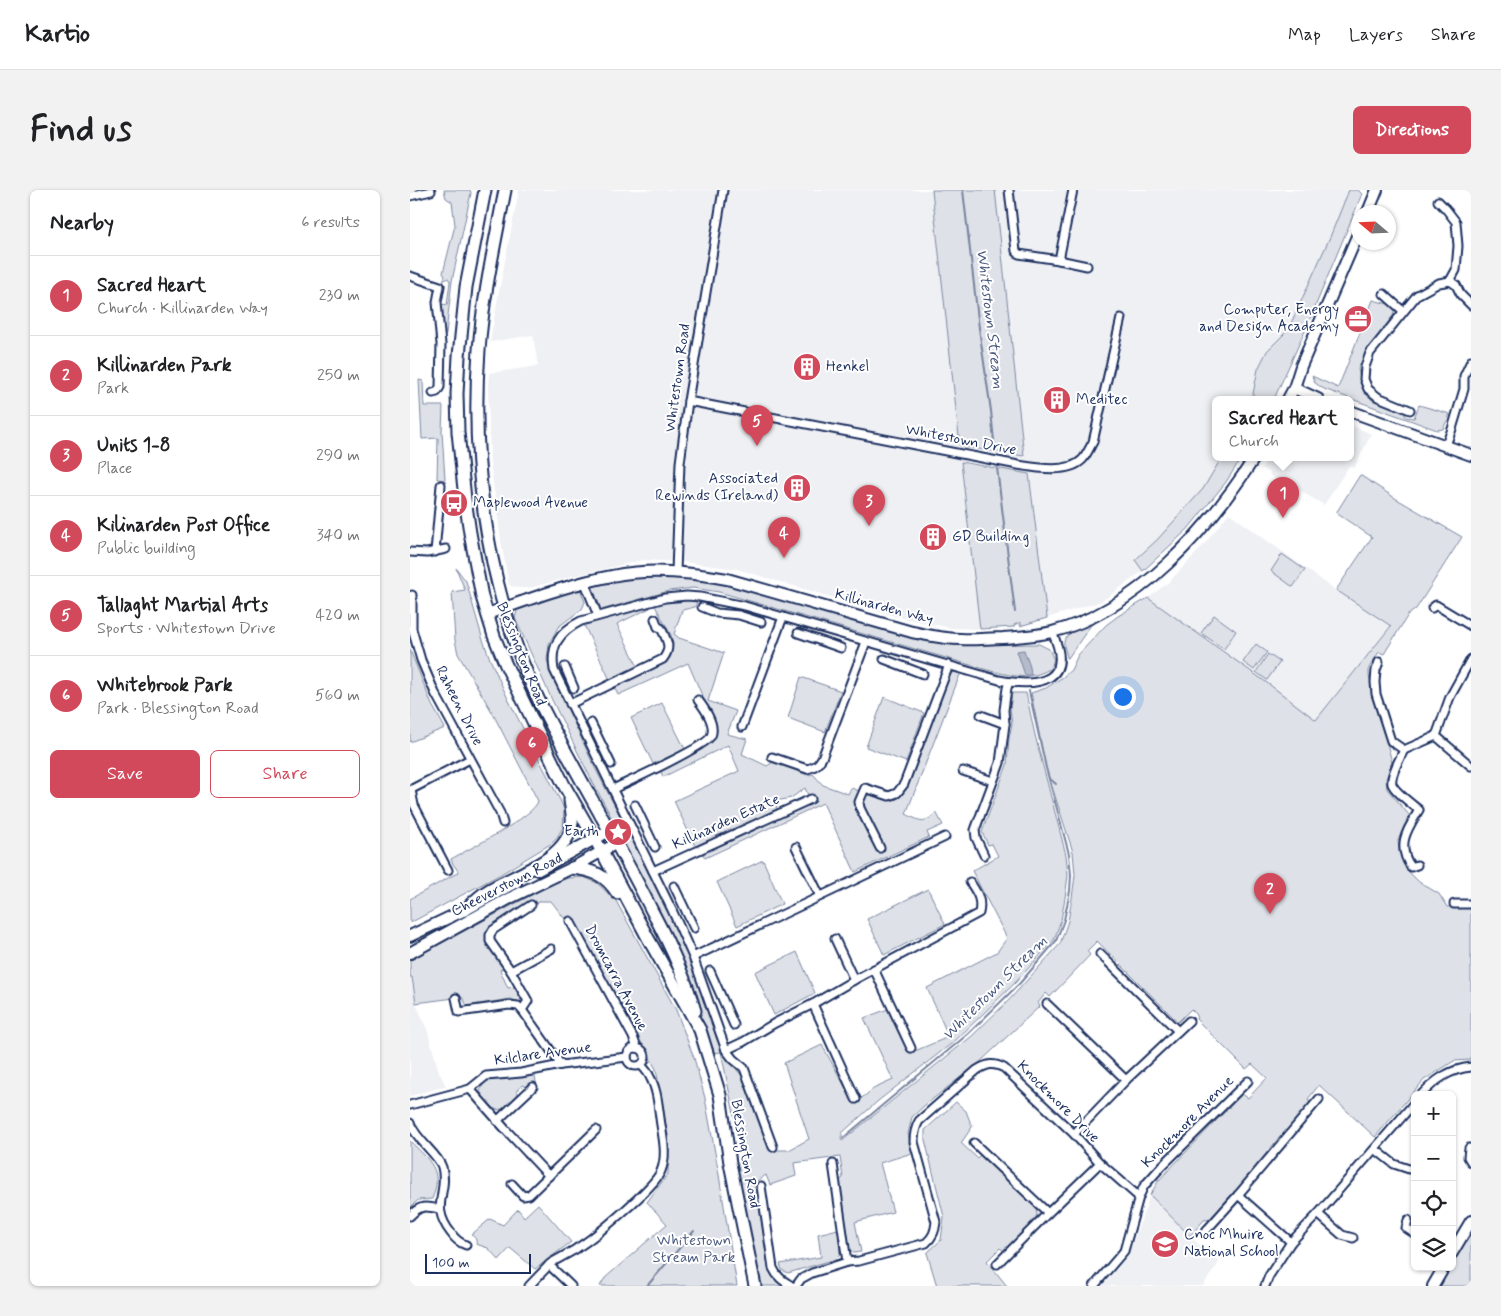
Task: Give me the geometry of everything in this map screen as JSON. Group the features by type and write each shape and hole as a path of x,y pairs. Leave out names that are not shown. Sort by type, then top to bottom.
{"main road":[{"path":"466,287 466,260 478,196 477,190"},
{"name":"Blessington Road","path":"485,190 466,287 457,394 458,432 470,534 487,614 505,663 530,718 567,790 700,1030"},
{"name":"Blessington Road","path":"504,190 486,291 479,348 477,401 484,506 504,608 538,698 582,783 640,885 673,952 690,995 720,1095 730,1163 755,1286"},
{"path":"465,910 487,891 545,861 558,852 568,839 572,824 572,812 567,790"},
{"path":"572,868 598,874 610,883 649,940"}],"street":[{"name":"Whitestown Road","path":"676,572 680,462 688,401 723,190"},
{"path":"1009,190 1016,251 1019,254 1087,266"},
{"path":"1058,260 1073,190"},
{"path":"1371,205 1377,190"},
{"path":"410,196 431,191"},
{"path":"1438,201 1456,222 1458,246 1456,270 1450,281"},
{"path":"1290,396 1351,250"},
{"path":"410,276 439,284 440,287 437,302 441,344 440,387 433,394"},
{"path":"1410,410 1378,397 1368,389 1364,379 1365,367 1370,353 1417,295 1439,282 1450,281 1471,305"},
{"path":"1384,294 1404,311"},
{"name":"Whitestown Drive","path":"688,401 1018,466 1044,469 1073,466 1082,460 1093,442 1121,318"},
{"path":"1446,445 1467,390 1464,376 1471,361"},
{"path":"1294,388 1311,396"},
{"path":"1354,411 1471,455"},
{"name":"Killinarden Way","path":"487,614 585,582 613,575 638,572 676,572 698,573 726,578 912,632 937,637 961,640 1032,636 1052,632 1098,614 1150,579 1185,546 1208,520 1240,480 1252,461"},
{"path":"436,552 441,485"},
{"path":"410,552 427,553 446,549"},
{"path":"585,582 598,616"},
{"name":"Raheen Drive","path":"412,595 411,629 421,660 435,693 500,813 503,822"},
{"path":"773,1147 744,1068 733,1060 726,1050 692,956 672,910 554,670 552,660 554,648 562,634 571,626 582,621 665,598 700,597 732,603 1009,682 1020,683 1045,680 1057,672 1060,651 1052,632"},
{"path":"729,614 732,603"},
{"path":"1432,608 1436,605 1471,626"},
{"path":"702,607 717,613 739,615 761,622"},
{"path":"742,727 782,617"},
{"path":"570,704 662,660 667,654 669,647 662,628 658,627 655,619"},
{"path":"814,639 818,627"},
{"path":"798,633 841,648"},
{"path":"772,757 807,769 818,765 866,642"},
{"path":"897,664 901,651"},
{"path":"884,660 923,674"},
{"path":"1379,662 1376,670 1376,694 1391,741 1404,750"},
{"path":"1417,865 1411,867 1405,858 1403,843 1409,826 1419,810 1397,791 1392,784 1392,776 1404,750 1436,736 1450,697 1470,662"},
{"path":"880,848 860,808 859,802 865,788 889,796 897,793 904,784 948,665"},
{"path":"558,678 566,670 574,688"},
{"path":"984,855 974,830 1000,763 1005,724 1004,710 1009,682"},
{"path":"612,790 687,753 711,737 713,727 698,700"},
{"path":"981,715 1005,724"},
{"path":"591,723 611,764"},
{"path":"1436,736 1471,766"},
{"path":"591,746 600,742"},
{"path":"448,870 414,804 410,790 470,759"},
{"path":"963,770 993,781"},
{"name":"Killinarden Estate","path":"653,871 811,799"},
{"name":"Killinarden Estate","path":"635,804 655,846"},
{"path":"632,827 643,822"},
{"name":"Cheeverstown Road","path":"410,936 465,910 609,831"},
{"path":"692,956 945,837"},
{"name":"Cheeverstown Road","path":"410,953 510,898 572,868 617,843"},
{"path":"796,847 820,896"},
{"path":"726,1050 979,913 981,904 978,894 970,882"},
{"path":"674,886 694,928"},
{"path":"1454,904 1471,904"},
{"path":"522,1010 528,1001 490,941 490,935 493,930 531,905"},
{"path":"672,910 684,905"},
{"name":"Dromcarra Avenue","path":"570,921 633,1037 637,1048"},
{"path":"835,939 854,980"},
{"path":"511,972 551,949"},
{"path":"1100,954 1178,1031"},
{"path":"874,969 911,1048"},
{"path":"710,971 734,1025"},
{"path":"709,1002 721,997"},
{"path":"456,998 459,1012 510,1005 518,1006 561,1065"},
{"path":"814,1004 856,1099"},
{"path":"1047,1004 1126,1080"},
{"path":"1074,1134 1126,1080 1189,1020"},
{"path":"637,1048 643,1051 645,1057 641,1065 630,1064 627,1057 629,1051 637,1048"},
{"name":"Kilclare Avenue","path":"410,1105 470,1089 486,1076 521,1073 561,1065 627,1057"},
{"name":"Knockmore Drive","path":"847,1262 859,1261 926,1243 931,1239 936,1229 936,1222 914,1142 916,1128 919,1121 977,1070 986,1065 997,1064 1004,1068 1074,1134 1100,1164 1139,1197"},
{"path":"529,1286 549,1265 592,1238 638,1197 661,1172 664,1161 664,1146 657,1097 650,1077 641,1065"},
{"path":"1425,1091 1431,1084 1448,1073 1461,1068 1471,1067"},
{"name":"Knockmore Avenue","path":"1094,1286 1124,1251 1139,1197 1144,1186 1248,1081"},
{"path":"497,1121 533,1087"},
{"path":"470,1089 497,1121 549,1176"},
{"path":"1204,1233 1238,1196 1319,1099"},
{"path":"1265,1286 1269,1276 1291,1242 1318,1214 1411,1107"},
{"path":"410,1123 420,1139 442,1164 443,1176 440,1209 444,1224 461,1243 466,1245"},
{"path":"512,1184 523,1196 529,1195 596,1130"},
{"path":"974,1143 1048,1213"},
{"path":"1470,1148 1468,1157 1471,1162"},
{"path":"1375,1149 1394,1164 1409,1169"},
{"path":"796,1286 801,1279 812,1273 847,1262 833,1164"},
{"path":"997,1264 1100,1164"},
{"path":"761,1186 773,1268 780,1279 792,1286"},
{"path":"1238,1196 1291,1242"},
{"path":"410,1216 419,1208 426,1206 440,1209"},
{"path":"1318,1214 1342,1235 1353,1238"},
{"path":"1408,1220 1406,1228 1411,1231"},
{"path":"1456,1246 1471,1221"},
{"path":"549,1265 571,1286"},
{"path":"1433,1286 1442,1271"}],"shaded area":[{"path":"519,190 932,190 960,446 1023,456 995,190 1349,190 1288,330 1267,351 1258,369 1253,396 1212,396 1212,461 1220,461 1203,489 1157,540 1135,559 1143,571 1102,601 1047,618 1029,474 961,462 980,629 951,628 898,617 737,569 683,562 643,560 529,588 509,585 490,462 489,373 538,366 533,335 490,342"},
{"path":"1354,426 1371,434 1354,468 1349,466 1324,505 1269,475 1270,473 1262,468 1266,461 1354,461"},
{"path":"1229,513 1338,592 1391,625 1316,720 1148,598 1169,582 1202,547"},
{"path":"410,977 412,977 416,1004 427,1029 439,1072 446,1086 410,1096"},
{"name":"Cnoc Mhuire National School","path":"1150,1195 1206,1252 1220,1261 1203,1286 1102,1286 1128,1256"}],"green space":[{"path":"444,190 470,190 471,193 452,281 444,337 441,304 447,305 450,281 448,278 443,281 445,276 443,273 455,225 452,202 446,198"},
{"path":"932,190 995,190 1024,456 960,446"},
{"path":"1349,190 1358,190 1362,194 1357,205 1351,205 1351,220 1275,396 1253,396 1258,369 1267,351 1288,330"},
{"path":"1373,300 1388,304 1395,309 1393,316 1366,351 1358,369 1362,387 1372,400 1404,412 1406,417 1414,418 1419,405 1450,414 1443,429 1437,430 1354,400 1354,396 1343,396 1324,389 1315,383 1312,376 1338,388"},
{"path":"419,380 423,381 424,406 443,406 442,431 445,480 437,479 438,438 422,439"},
{"path":"1220,461 1239,461 1226,482 1188,529 1143,571 1135,560 1157,540 1203,489"},
{"path":"961,462 1029,474 1047,618 1020,626 1021,622 1014,625 1014,627 980,629"},
{"path":"1360,475 1462,537 1416,609 1408,615 1384,654 1379,652 1369,668 1369,676 1392,762 1386,779 1387,789 1410,816 1398,840 1399,851 1406,869 1419,882 1439,894 1447,907 1471,906 1471,1060 1454,1061 1424,1080 1415,1091 1411,1091 1411,1095 1375,1137 1319,1085 1308,1099 1310,1104 1213,1219 1204,1220 1190,1236 1150,1195 1159,1180 1242,1094 1248,1098 1267,1078 1252,1064 1246,1069 1196,1019 1197,1015 1191,1009 1178,1022 1097,941 1087,951 1090,955 1050,997 1046,993 1038,1003 1040,1006 980,1062 912,1117 908,1134 912,1153 880,1163 893,1212 855,1222 861,1252 853,1253 848,1247 839,1181 843,1178 840,1157 794,1163 796,1176 770,1185 766,1175 754,1183 769,1270 782,1286 759,1286 737,1165 743,1158 721,1052 745,1079 770,1150 789,1150 809,1139 784,1063 822,1045 854,1103 871,1090 893,1080 864,1018 888,1009 910,1053 946,1038 947,1033 927,988 997,952 1007,938 972,871 998,856 992,844 988,845 982,832 1007,765 1012,724 1010,708 1012,693 1026,693 1066,855 1068,875 1065,898 1061,920 1054,940 1015,983 956,1040 878,1101 842,1133 842,1141 972,1036 1010,999 1060,944 1068,921 1072,898 1075,875 1073,852 1046,768 1031,693 1046,688 1063,677 1071,670 1078,655 1106,625 1148,598 1316,720 1391,626 1336,590 1372,537 1336,513"},
{"path":"1282,554 1305,570 1293,587 1271,571"},
{"path":"456,568 466,581 490,659 508,699 562,804 564,810 563,827 552,843 501,874 410,923 410,899 459,872 451,859 513,824 534,807 538,801 492,712 458,654 455,640 452,592 465,590"},
{"path":"678,575 715,578 911,637 956,645 1039,644 1049,649 1054,660 1050,669 1034,675 1021,676 991,671 719,592 693,588 669,591 601,610 592,585 646,576"},
{"path":"574,590 581,591 585,602 582,609 558,627 549,644 547,660 594,766 654,881 689,958 721,1052 715,1053 660,941 624,841 552,700 515,618 518,607"},
{"path":"698,599 695,607 682,610 674,634 679,638 724,653 708,701 736,711 727,734 747,739 742,754 767,766 773,762 808,775 813,774 823,785 848,794 851,788 887,800 897,799 902,795 908,786 947,680 957,670 961,672 906,814 925,820 929,819 936,812 943,825 927,832 929,837 855,872 823,803 705,858 702,852 810,800 805,788 791,798 776,801 777,809 695,846 674,801 739,771 728,745 663,777 660,769 711,743 717,730 688,663 618,695 614,687 665,663 671,655 673,644 671,635 654,604"},
{"path":"650,604 650,608 617,624 638,667 610,680 584,625"},
{"path":"1214,615 1236,631 1224,649 1201,633"},
{"path":"1091,625 1067,658 1064,644 1065,638 1075,630"},
{"path":"1256,644 1267,652 1254,670 1243,662"},
{"path":"410,650 432,705 445,728 410,742"},
{"path":"1268,654 1280,662 1267,680 1256,672"},
{"path":"801,677 841,691 825,732 788,718"},
{"path":"884,697 924,713 906,762 866,747"},
{"path":"662,703 685,749 653,764 631,718"},
{"path":"763,860 782,904 737,926 717,882"},
{"name":"Whitestown Stream Park","path":"584,877 597,883 616,901 676,1010 694,1058 705,1098 737,1286 600,1286 605,1278 667,1224 647,1202 668,1174 668,1136 656,1069 573,918 568,923 551,901 540,901 486,934 503,968 500,970 508,988 515,987 521,997 520,1002 510,999 467,1006 462,997 416,1003 412,977 410,977 410,960 552,884 568,878"},
{"path":"928,889 945,924 884,955 867,919"},
{"path":"797,952 815,993 774,1015 755,972"},
{"path":"535,1076 537,1088 533,1085 527,1087 523,1085 517,1090 518,1094 503,1109 496,1110 484,1099 480,1091 485,1081"},
{"path":"956,1102 966,1111 972,1127 961,1143 977,1158 980,1155 1036,1208 1037,1215 1034,1221 1004,1251 1000,1248 987,1261 1007,1286 937,1286 927,1253 941,1240 944,1217 925,1140 925,1130"},
{"path":"410,1141 433,1166 436,1180 432,1199 418,1200 410,1208"},
{"path":"538,1204 571,1242 535,1269 510,1248 499,1260 488,1248 476,1244 474,1237 471,1235 490,1219 503,1225 518,1209 524,1217"},
{"path":"838,1229 840,1255 836,1259 788,1273 782,1270 780,1264 821,1257 818,1234"},
{"path":"1471,1232 1471,1286 1440,1286 1448,1271 1456,1271 1456,1257"}],"water":[{"path":"1024,650 1031,675 1025,675 1017,651"}],"waterway":[{"name":"Whitestown Stream","path":"963,190 995,451"},
{"name":"Whitestown Stream","path":"997,468 1015,612"},
{"name":"Whitestown Stream","path":"843,1138 968,1034 1020,983 1056,941 1064,920 1070,891 1069,854 1046,768 1029,691"},
{"name":"Whitestown Stream","path":"1050,779 1056,784"},
{"name":"Whitestown Stream","path":"647,1286 694,1231"}],"place":[{"name":"Computer, Energy and Design Academy","path":"1358,319"},
{"name":"Henkel","path":"807,367"},
{"name":"Meditec","path":"1057,400"},
{"name":"Tallaght Martial Arts","path":"757,446"},
{"name":"Associated Rewinds (Ireland)","path":"797,488"},
{"name":"Maplewood Avenue","path":"454,503"},
{"name":"Sacred Heart","path":"1283,518"},
{"name":"Units 1-8","path":"869,526"},
{"name":"GD Building","path":"933,537"},
{"name":"Kilinarden Post Office","path":"784,558"},
{"name":"Whitebrook Park","path":"532,768"},
{"name":"Earth","path":"618,832"},
{"name":"Killinarden Park","path":"1270,914"},
{"name":"Cnoc Mhuire National School","path":"1165,1244"}]}
